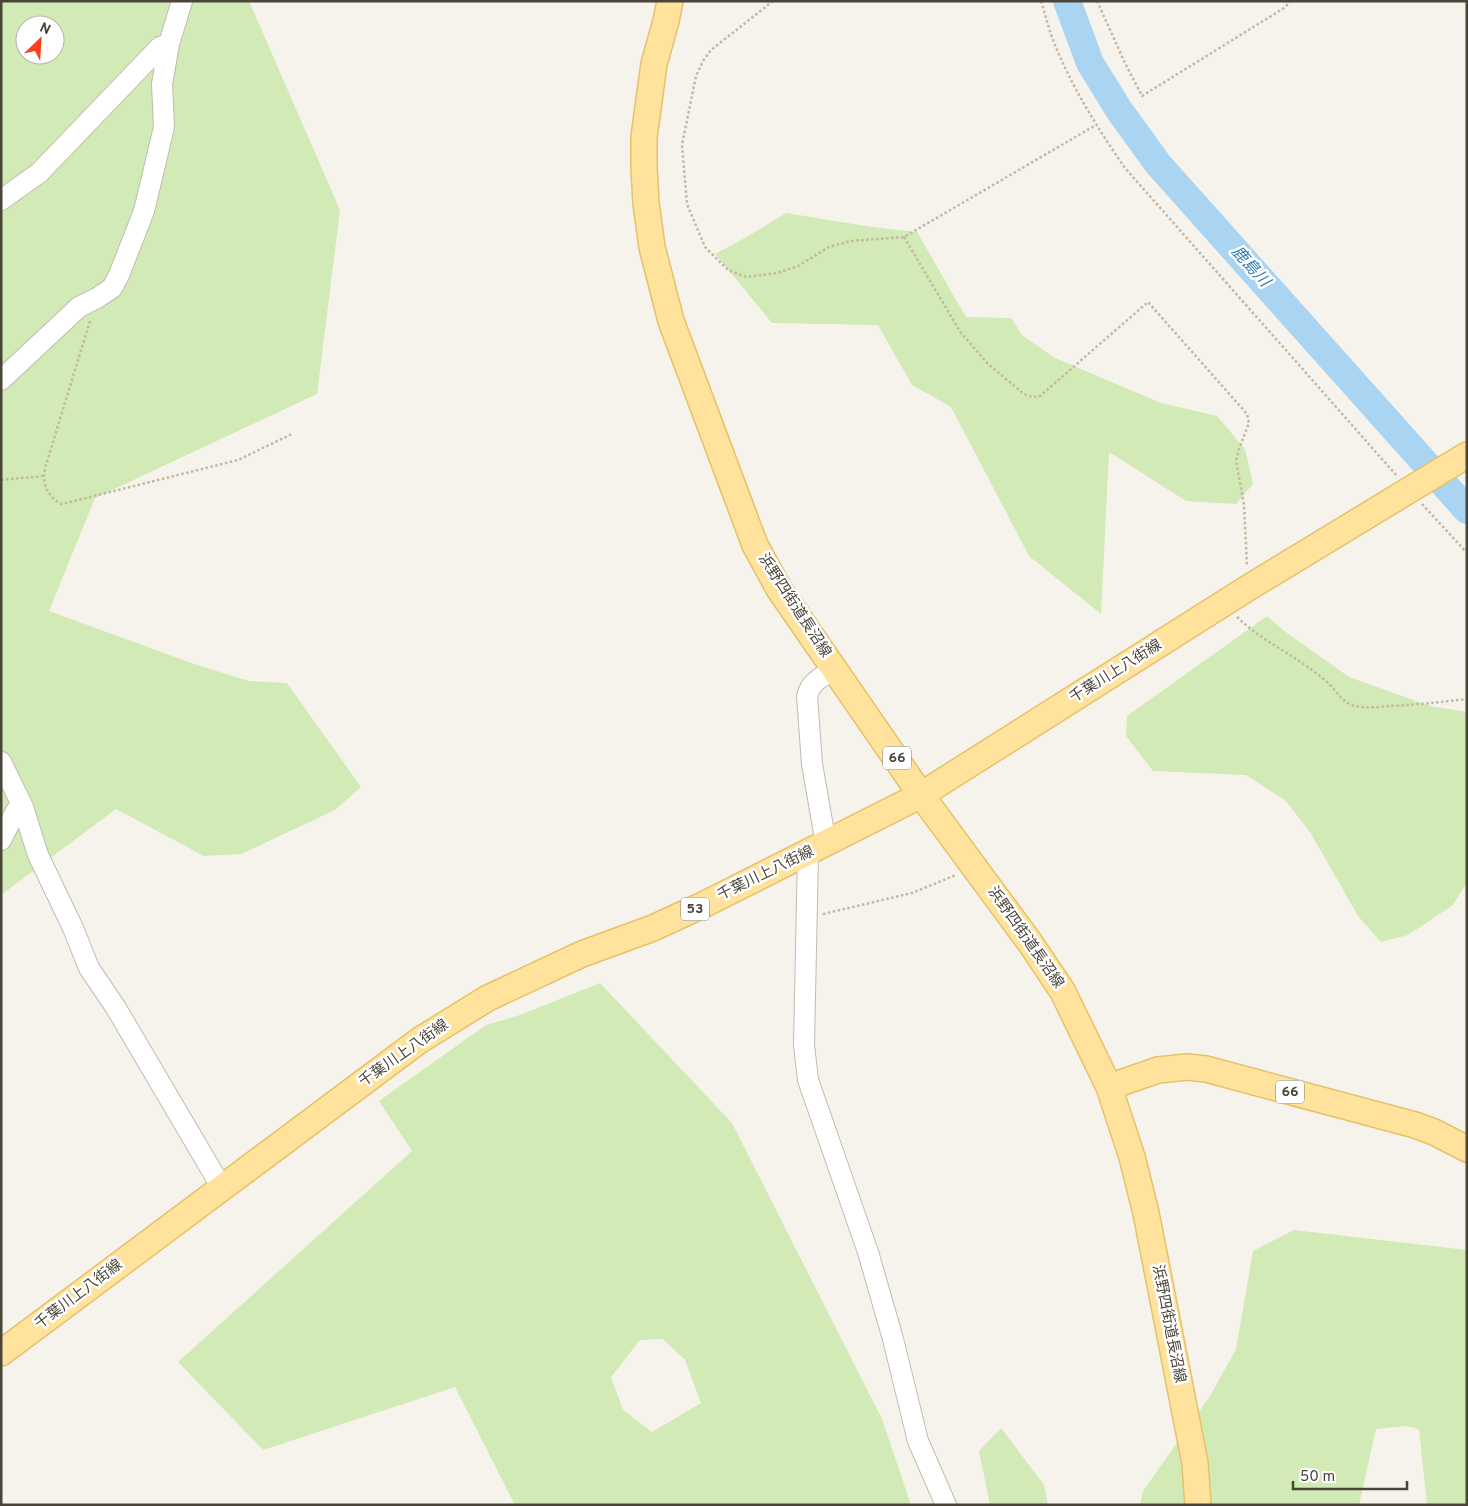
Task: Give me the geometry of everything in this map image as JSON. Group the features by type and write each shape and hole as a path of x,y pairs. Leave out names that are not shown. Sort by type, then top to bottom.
{"main road":[{"name":"浜野四街道長沼線","path":"670,1 654,64 644,137 646,203 655,256 671,321 755,545 779,588 1063,992 1109,1087 1132,1157 1146,1213 1196,1463 1198,1505"},
{"name":"千葉川上八街線","path":"1,1353 420,1040 488,998 582,954 653,928 705,904 817,849 922,794 1225,602 1464,457"},
{"name":"66","path":"1109,1087 1158,1070 1187,1067 1206,1070 1415,1125 1434,1132 1467,1149"}],"street":[{"path":"1,380 79,307 98,298 112,288 120,275 144,211 164,126 162,84 169,44 182,1"},
{"path":"1,200 39,172 160,47 169,44"},
{"path":"835,669 814,682 809,688 807,696 817,849 807,918 804,1045 808,1080 868,1252 893,1339 918,1441 946,1505"},
{"path":"1,762 23,807 38,855 73,928 89,968 116,1008 222,1188"},
{"path":"1,840 16,811 23,807"}],"path":[{"path":"772,1 711,50 703,61 696,76 684,137 683,153 687,204 705,247 728,270 746,277 784,271 798,266 829,247 850,241 904,237 1096,125"},
{"path":"1041,1 1054,43 1076,91 1125,168 1467,553"},
{"path":"1098,1 1125,63 1142,96 1284,8 1291,1"},
{"path":"904,237 961,333 988,364 1024,394 1032,397 1040,396 1148,302 1247,414 1249,423 1236,460 1244,505 1248,588"},
{"path":"98,298 43,476 45,488 53,500 62,504 238,460 292,434"},
{"path":"1,480 43,476"},
{"path":"1225,602 1252,631 1306,666 1328,684 1342,699 1352,705 1364,708 1418,705 1467,699"},
{"path":"807,918 912,893 957,875 973,864"}],"green space":[{"path":"1,1 249,1 340,210 317,394 95,498 49,611 194,664 249,681 287,683 361,787 335,810 241,854 204,856 116,809 1,895"},
{"path":"786,213 872,227 917,232 966,317 1011,318 1023,336 1055,358 1161,403 1217,416 1245,449 1253,484 1236,504 1186,501 1109,452 1101,614 1029,556 951,407 912,385 878,325 772,323 715,254"},
{"path":"1267,616 1287,633 1349,677 1430,706 1467,712 1467,882 1453,905 1408,935 1381,942 1358,916 1310,832 1285,800 1246,775 1153,771 1126,736 1127,716"},
{"path":"600,983 732,1123 882,1419 911,1505 515,1505 455,1387 263,1450 178,1362 412,1151 379,1101 486,1025 520,1015","holes":["663,1339 685,1360 701,1403 652,1432 623,1410 611,1377 640,1340"]},
{"path":"1294,1230 1467,1250 1467,1505 1427,1505 1419,1429 1405,1426 1376,1429 1359,1505 1140,1505 1143,1491 1210,1396 1236,1349 1253,1251"},
{"path":"1001,1428 1044,1485 1048,1505 990,1505 979,1451"}],"waterway":[{"name":"鹿島川","path":"1067,1 1090,63 1119,110 1158,164 1467,510"}]}
